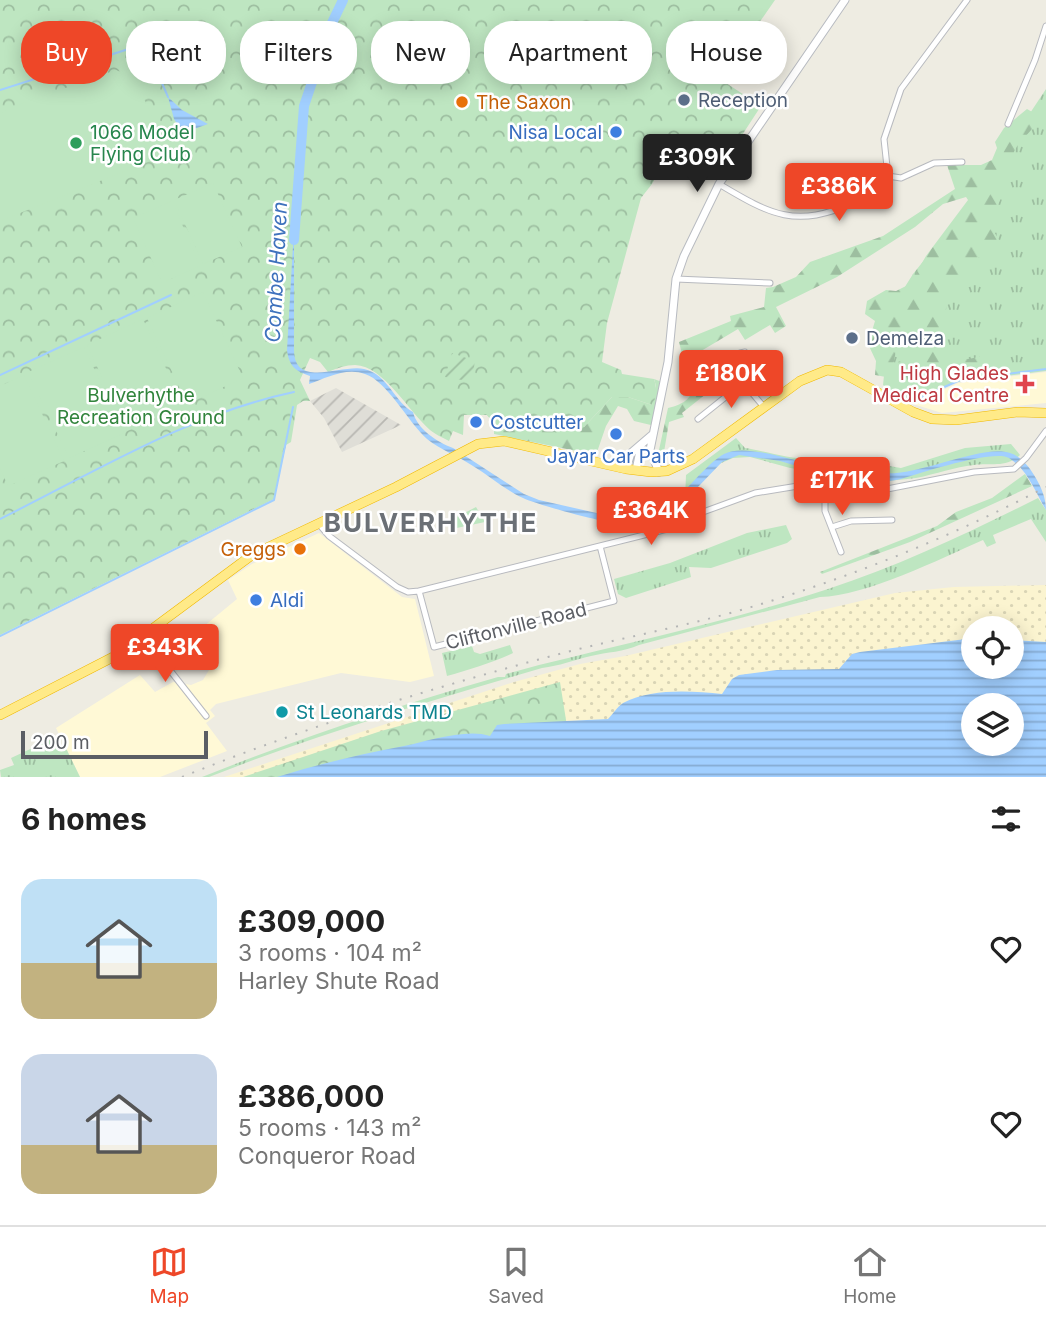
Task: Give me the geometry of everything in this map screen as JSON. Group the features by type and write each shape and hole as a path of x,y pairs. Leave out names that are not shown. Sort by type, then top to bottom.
{"highway":[{"path":"0,715 99,666 144,636 245,559 396,487 462,452 488,442 503,441 625,469 659,472 685,464 800,381 834,370 913,412 932,419 956,420 1017,412 1046,413"}],"main road":[{"path":"659,472 650,455 668,362 676,279 703,213 719,184 845,0"},
{"path":"625,469 631,453 653,434"},
{"path":"636,470 641,446"}],"street":[{"path":"719,184 770,212 791,216 812,217 838,210 878,192 888,176 884,139 901,89 967,0"},
{"path":"1008,124 1046,26"},
{"path":"888,176 901,178 934,163 962,162"},
{"path":"676,279 770,283"},
{"path":"738,387 722,366 731,359 745,352 760,371"},
{"path":"698,419 738,387 747,387 763,406"},
{"path":"318,523 329,536 400,589 408,592 671,527 703,512 755,494 798,486 881,490 974,472 1014,469 1046,431"},
{"path":"825,487 825,510 841,552"},
{"path":"832,527 851,521 892,520"},
{"name":"Cliftonville Road","path":"419,590 434,647 614,601 600,546"},
{"path":"144,636 206,716"}],"shaded area":[{"path":"1046,372 1046,403 942,413 913,404 958,383"},
{"path":"336,388 401,425 342,452 324,418 310,401"},
{"path":"319,533 402,597 415,599 434,676 410,682 341,673 216,704 210,710 215,716 206,723 227,751 160,777 80,777 56,728 140,675 155,692 173,682 191,685 203,680 209,670 186,641 237,599 228,580 252,564"}],"green space":[{"name":"Bulverhythe Recreation Ground","path":"0,0 775,0 760,21 666,21 666,84 728,84 761,106 720,169 674,143 652,184 641,198 607,323 602,362 621,370 622,374 654,379 656,393 652,405 628,397 612,397 584,427 562,434 516,423 494,423 486,414 464,415 463,435 453,431 449,441 430,430 386,381 366,367 355,365 328,372 320,362 310,358 300,380 310,401 297,405 291,442 286,445 274,499 0,635"},
{"name":"1066 Model Flying Club","path":"116,70 126,74 126,84 138,84 156,126 149,134 156,152 155,159 0,221 0,114 9,108 77,84 112,84 112,71"},
{"path":"1046,89 1046,371 957,382 911,402 883,385 891,309 913,274 973,199"},
{"path":"1027,109 1034,113 1037,120 995,182 1001,198 992,223 1000,248 970,261 958,276 938,347 945,354 960,359 1000,355 1003,361 996,370 962,370 948,375 933,387 919,384 898,368 898,362 913,355 917,342 925,334 925,324 900,340 886,377 875,375 876,361 868,344 875,321 865,314 867,301 886,290 896,291 910,284 926,256 968,200 966,197 943,204 915,227 837,277 776,307 786,326 775,333 770,325 745,340 738,329 691,357 711,390 682,413 684,417 669,422 664,452 677,456 674,458 660,454 668,408 687,399 694,386 695,380 686,370 679,342 731,321 730,316 764,307 766,288 796,277 810,262 883,236 955,189 947,165 981,165 992,160 997,148 995,142 1004,128"},
{"path":"213,183 242,247 203,264 174,200"},
{"path":"172,201 200,266 162,283 133,218"},
{"path":"203,292 243,378 187,404 147,318"},
{"name":"Bulverhythe Recreation Ground","path":"143,319 183,405 127,431 87,345"},
{"path":"84,347 124,433 69,458 28,372"},
{"path":"452,353 475,361 472,379 445,377"},
{"path":"24,375 64,461 8,486 0,468 0,386"},
{"path":"654,379 662,382 655,426 634,421 627,409 618,406 606,426 596,455 494,434 494,423 487,415 464,415 488,407 584,427 612,397 628,397 652,405 656,386"},
{"path":"736,438 745,448 793,458 816,458 834,464 871,463 901,468 965,448 1011,444 1020,455 1010,462 967,466 916,478 851,482 829,482 829,474 790,468 750,457 733,458 719,464 685,499 686,475"},
{"path":"1025,474 1032,486 910,542 822,574 820,572 937,526 956,512 992,498"},
{"path":"1038,498 1046,510 1046,542 1031,519 993,535 996,543 987,547 983,540 880,584 542,668 374,719 209,777 202,777 348,723 505,677 506,674 720,620 828,589 935,547"},
{"path":"476,507 485,522 452,529 449,521"},
{"path":"786,525 792,539 787,543 711,568 689,567 691,577 626,598 618,594 614,579 670,563 747,533"},
{"path":"510,645 513,653 447,676 442,653 472,646 474,652 480,654"},
{"path":"560,682 575,777 243,777 381,731"},
{"path":"54,738 58,747 64,744 80,777 1,777 0,770 14,765 11,758"}],"sand":[{"path":"1046,585 1046,707 1024,706 1024,693 961,693 961,708 719,777 224,777 514,682 580,664 895,593 954,587"}],"water":[{"path":"168,97 182,110 208,124 183,133 174,119"},
{"path":"294,228 294,351 296,362 302,369 321,372 355,368 372,372 413,412 428,434 524,494 539,500 623,519 653,515 665,510 717,459 737,451 755,451 840,469 879,469 882,473 896,473 998,451 1014,454 1030,468 1043,492 1046,510 1016,463 1001,456 958,462 898,480 877,481 871,475 827,475 780,461 739,455 722,462 672,514 637,526 598,520 532,502 427,439 373,378 351,372 336,374 309,384 310,376 294,367 287,350"},
{"path":"961,640 961,679 1024,679 1024,641 1046,642 1046,777 277,777 447,736 470,733 490,736 497,725 608,719 623,703 634,698 659,693 722,694 732,679 739,675 777,670 839,669 852,654"}],"waterway":[{"name":"Combe Haven","path":"294,240 304,106 332,23 343,0"},
{"path":"0,90 138,46 153,62 168,97"},
{"path":"0,375 171,295"},
{"path":"913,401 960,380 1046,369"},
{"path":"0,519 180,429 255,402 294,392"},
{"path":"0,636 274,500 293,407"}],"railway":[{"path":"182,777 276,741 418,694 563,653 702,620 786,596 937,539 1046,487"}],"place":[{"name":"Reception","path":"684,100"},
{"name":"The Saxon","path":"462,102"},
{"name":"Nisa Local","path":"616,132"},
{"name":"1066 Model Flying Club","path":"76,143"},
{"name":"Demelza","path":"852,338"},
{"name":"High Glades Medical Centre","path":"1025,384"},
{"name":"Costcutter","path":"476,422"},
{"name":"Jayar Car Parts","path":"616,434"},
{"name":"Greggs","path":"300,549"},
{"name":"Aldi","path":"256,600"},
{"name":"St Leonards TMD","path":"282,712"}],"district":[{"name":"BULVERHYTHE","path":"431,522"}]}
